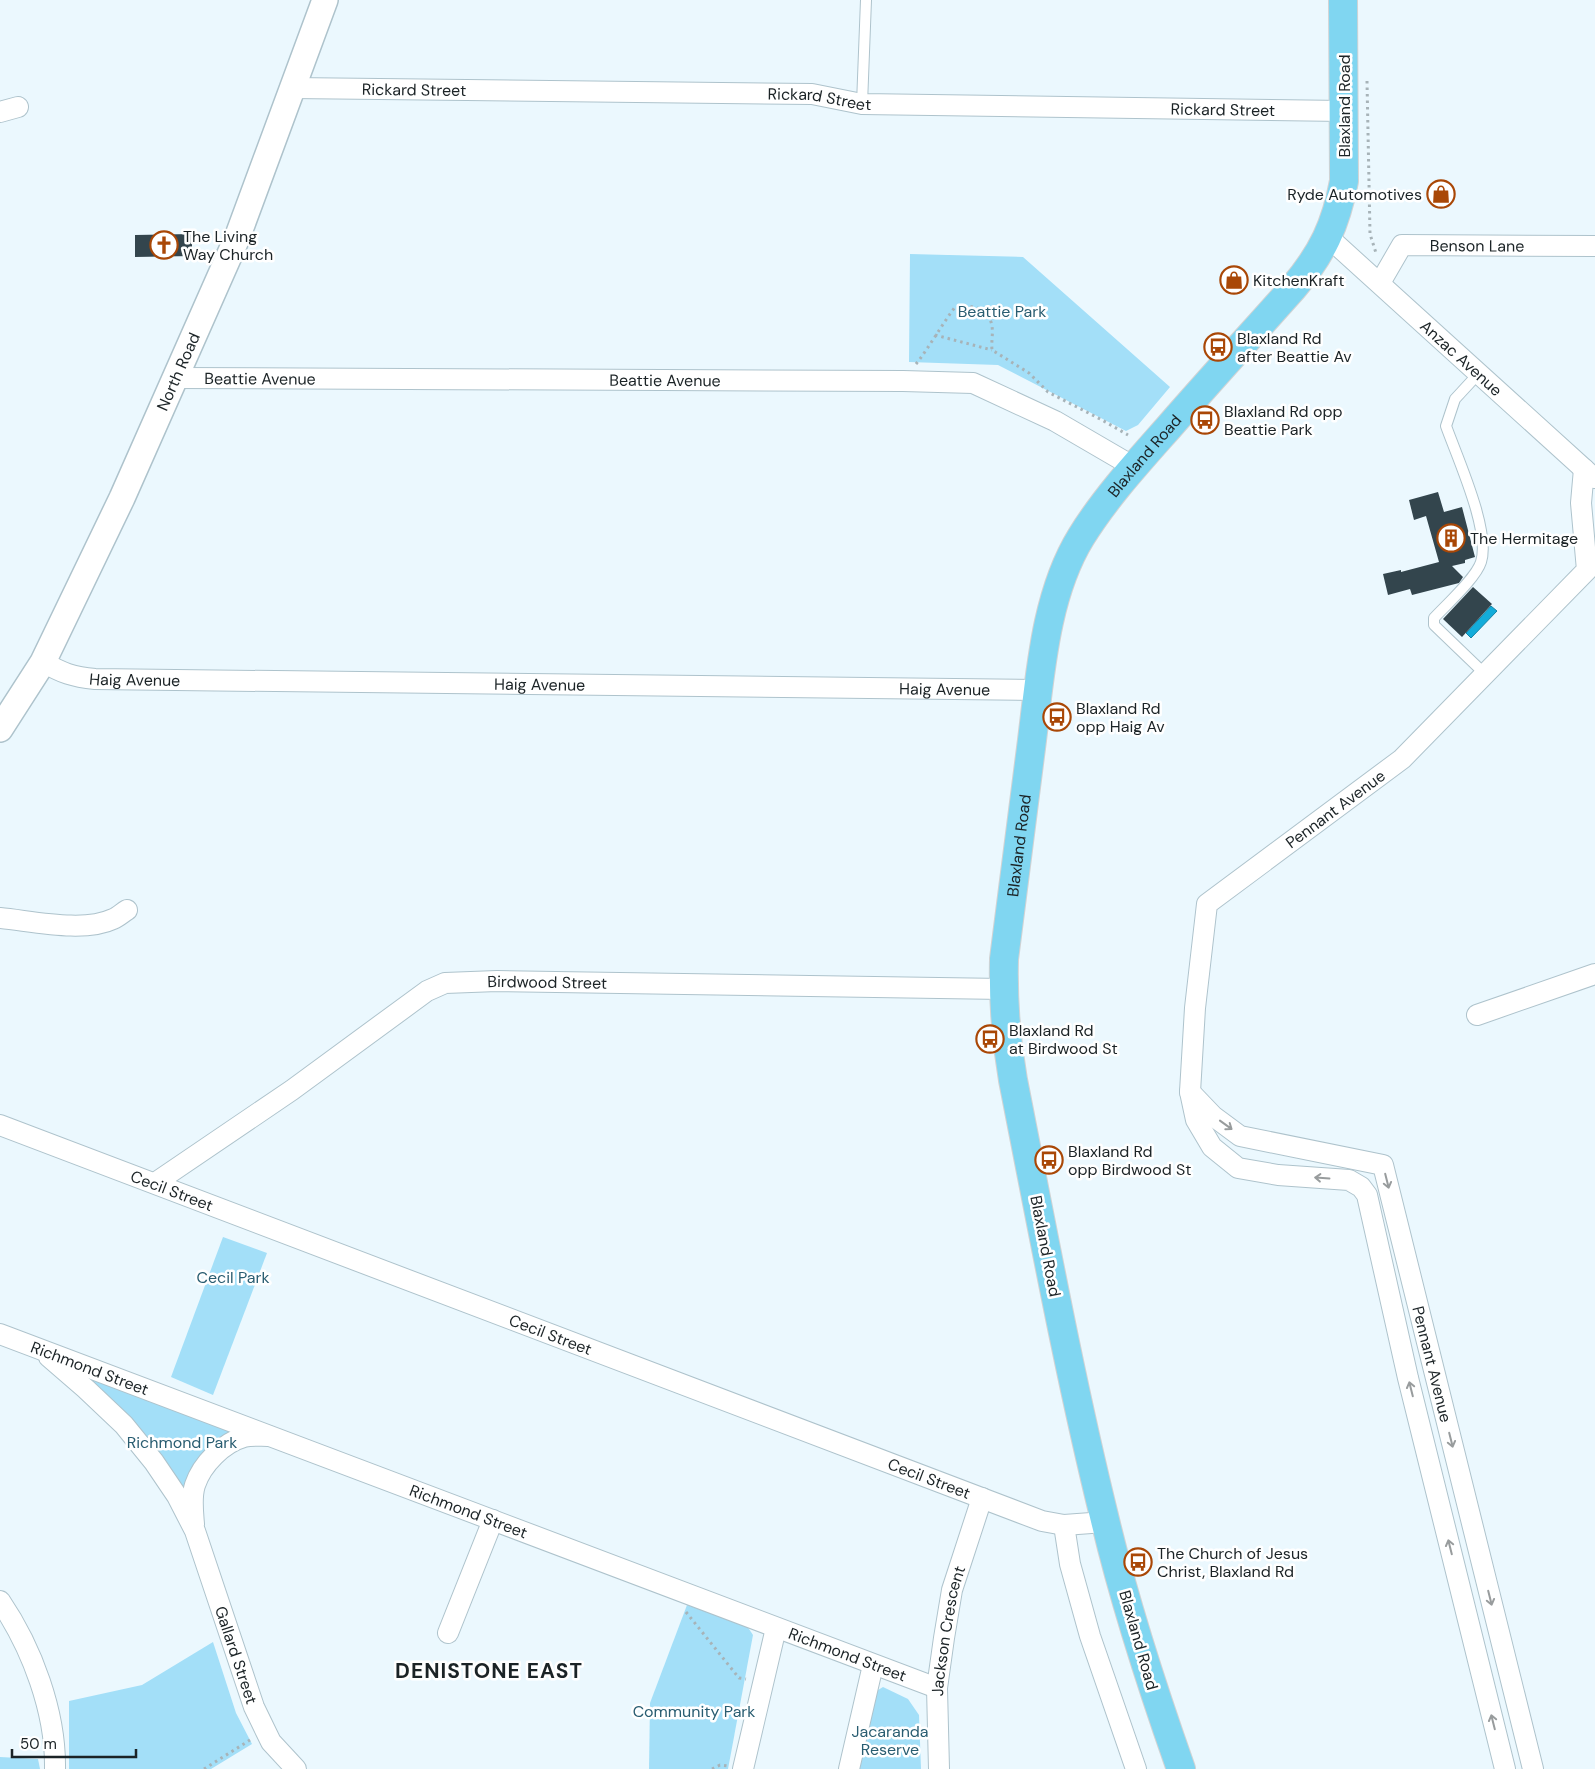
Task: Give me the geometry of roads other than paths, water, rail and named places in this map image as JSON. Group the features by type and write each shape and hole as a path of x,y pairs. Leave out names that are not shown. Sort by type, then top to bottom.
{"main road":[{"name":"Blaxland Road","path":"1181,1769 1157,1702 1105,1522 1074,1388 1006,1039 1003,989 1004,959 1039,690 1053,609 1059,587 1068,563 1081,538 1134,466 1299,281 1311,266 1328,237 1340,202 1344,181 1343,0"}],"street":[{"name":"North Road","path":"0,729 44,662 122,498 237,238 325,0"},
{"name":"Rickard Street","path":"292,88 812,94 862,104 1344,111"},
{"name":"Anzac Avenue","path":"1328,237 1590,474"},
{"name":"Benson Lane","path":"1375,279 1402,245 1595,246"},
{"name":"Beattie Avenue","path":"175,378 903,380 973,383 1055,421 1134,466"},
{"name":"Pennant Avenue","path":"1505,1769 1408,1378 1367,1195 1361,1187 1349,1180 1278,1175 1238,1168 1212,1147 1196,1120 1190,1092 1195,1008 1207,904 1402,759 1591,565 1581,503 1590,474"},
{"name":"Haig Avenue","path":"44,662 60,672 76,677 95,679 1039,690"},
{"path":"0,918 74,926 92,925 113,919 127,910"},
{"name":"Birdwood Street","path":"155,1183 292,1090 426,991 445,983 497,981 1003,989"},
{"path":"1476,1015 1593,981"},
{"name":"Pennant Avenue","path":"1190,1092 1213,1116 1240,1136 1383,1165 1533,1769"},
{"name":"Cecil Street","path":"0,1125 1042,1521 1064,1525 1105,1522"},
{"name":"Richmond Street","path":"0,1334 272,1435 937,1688"},
{"name":"Gallard Street","path":"37,1347 86,1388 124,1425 173,1489 195,1531 254,1708 271,1742 296,1769"},
{"name":"Gallard Street","path":"195,1531 193,1510 195,1486 205,1466 224,1447 244,1437 272,1435"},
{"name":"Jackson Crescent","path":"939,1769 937,1688 952,1590 982,1498"},
{"path":"448,1633 493,1520"},
{"path":"1064,1525 1070,1564 1090,1636 1136,1769"},
{"path":"0,1601 11,1617 30,1654 44,1697 55,1748 55,1769"},
{"path":"743,1769 776,1628"},
{"path":"849,1769 873,1664"}],"lane":[{"path":"862,104 866,0"},
{"path":"1479,374 1456,399 1446,426 1481,523 1483,541 1481,562 1474,575 1434,618 1434,625 1485,674"}],"water":[{"path":"1491,606 1497,611 1471,638 1466,633"}],"place":[{"name":"Ryde Automotives","path":"1441,194"},
{"name":"The Living Way Church","path":"164,245"},
{"name":"KitchenKraft","path":"1234,280"},
{"name":"Blaxland Rd after Beattie Av","path":"1218,347"},
{"name":"Blaxland Rd opp Beattie Park","path":"1205,420"},
{"name":"The Hermitage","path":"1451,538"},
{"name":"Blaxland Rd opp Haig Av","path":"1057,717"},
{"name":"Blaxland Rd at Birdwood St","path":"990,1039"},
{"name":"Blaxland Rd opp Birdwood St","path":"1049,1160"},
{"name":"The Church of Jesus Christ, Blaxland Rd","path":"1138,1562"}],"district":[{"name":"DENISTONE EAST","path":"489,1671"}],"park label":[{"name":"Beattie Park","path":"1002,311"},
{"name":"Cecil Park","path":"233,1277"},
{"name":"Richmond Park","path":"182,1442"},
{"name":"Community Park","path":"694,1711"},
{"name":"Jacaranda Reserve","path":"890,1740"}]}
